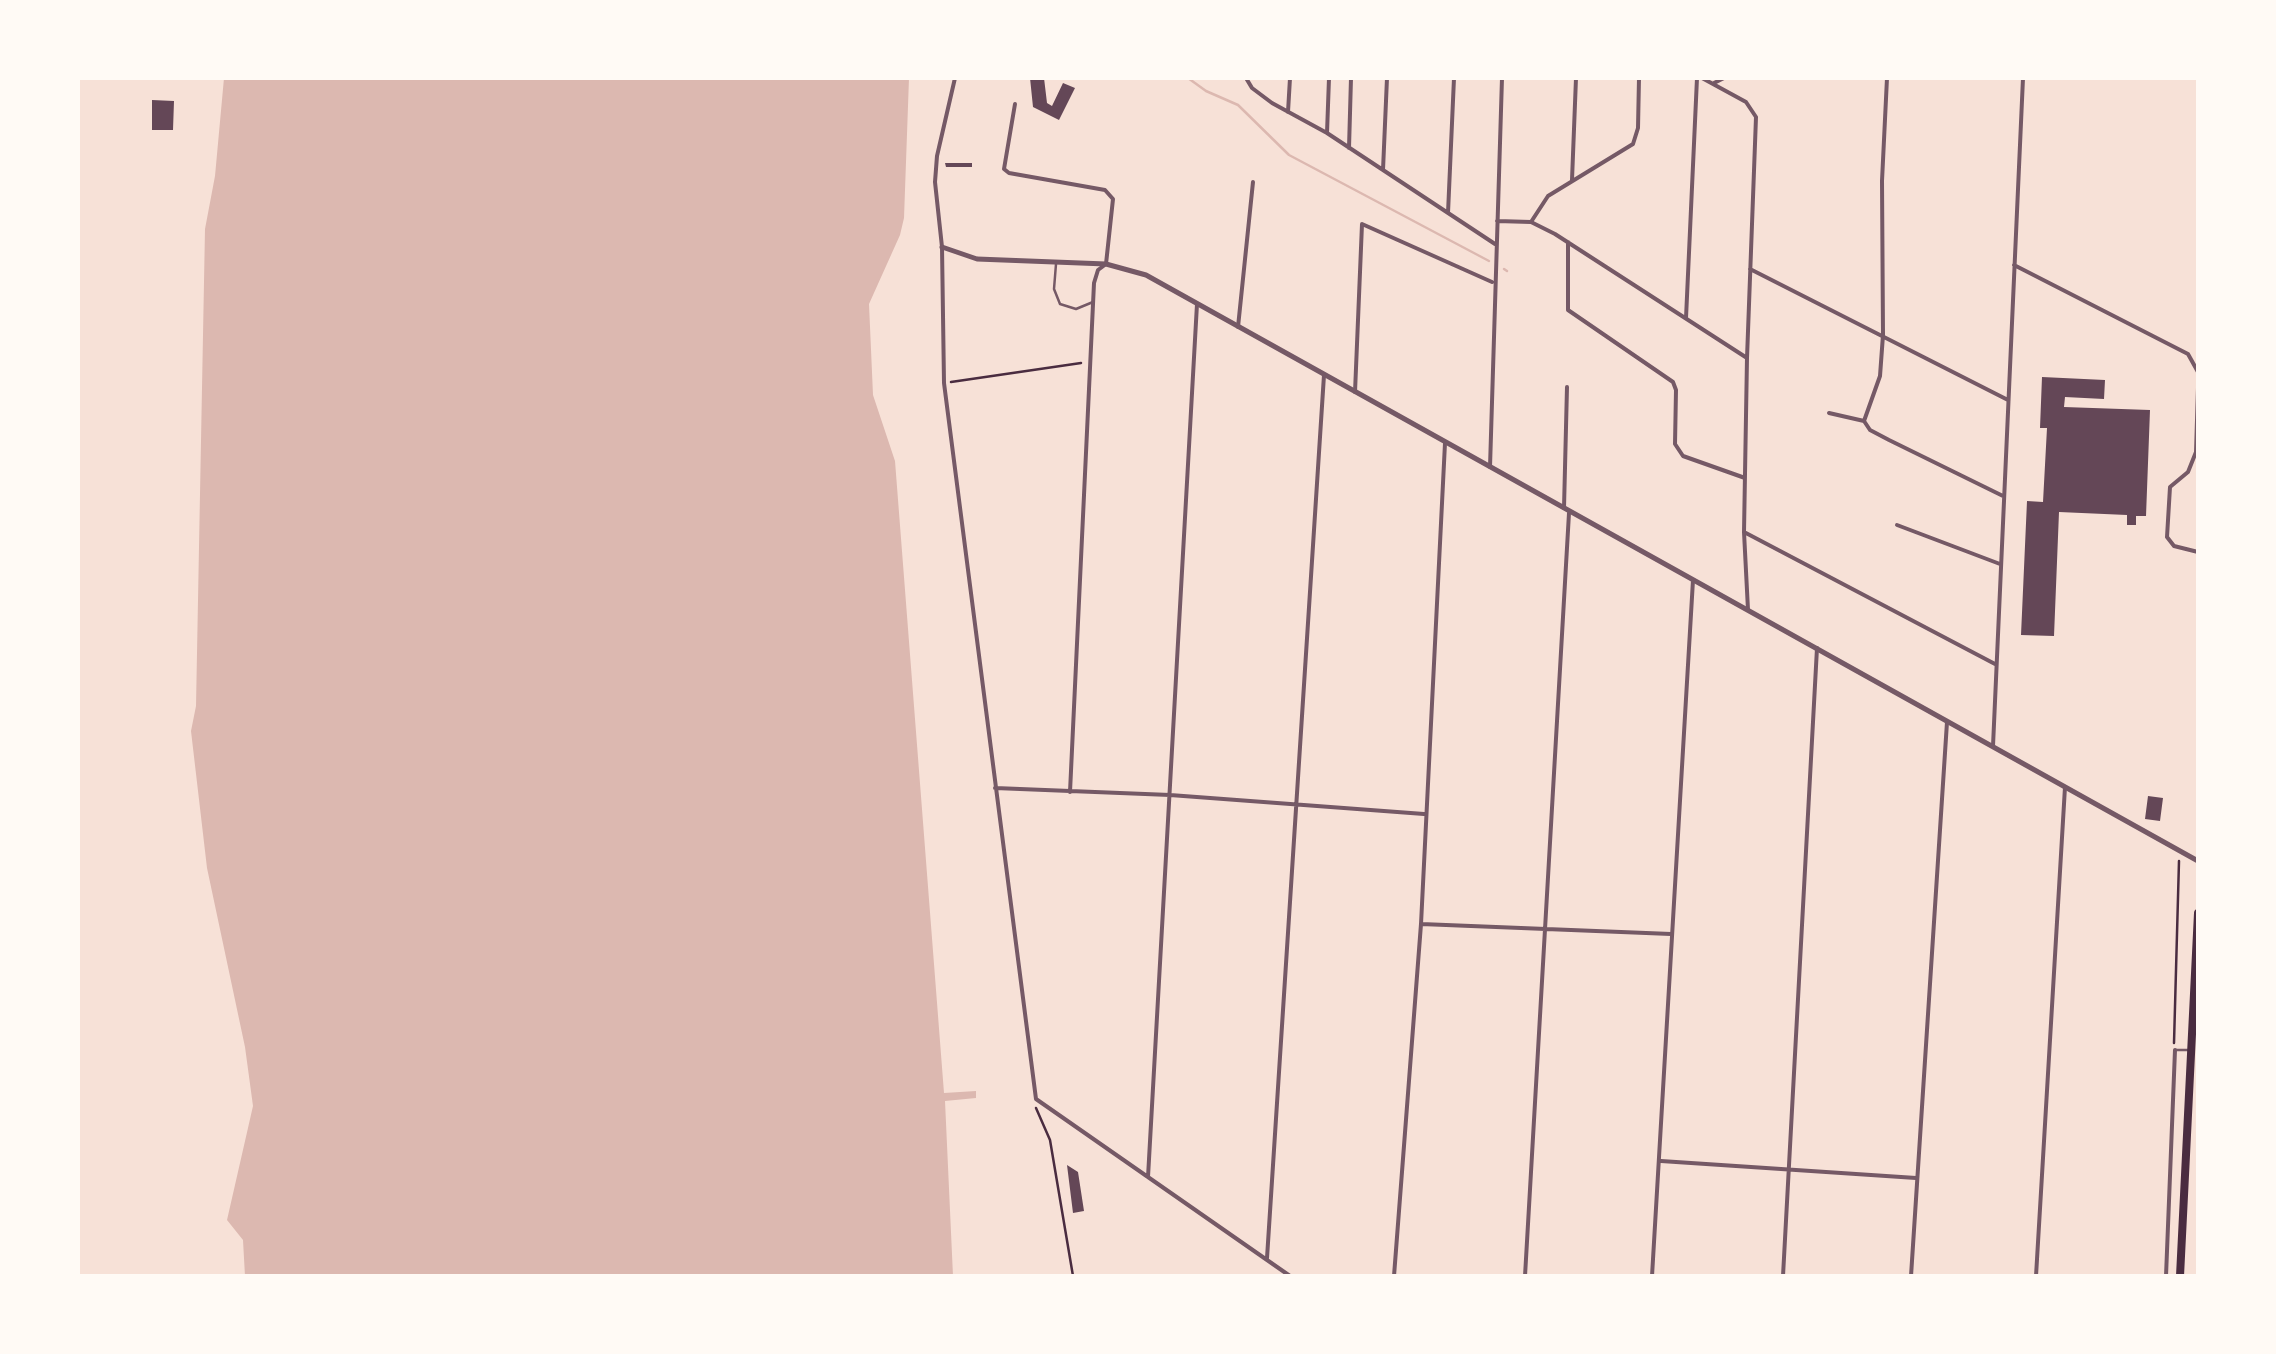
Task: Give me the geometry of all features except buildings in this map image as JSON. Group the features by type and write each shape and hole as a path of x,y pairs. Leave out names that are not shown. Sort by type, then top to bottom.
{"main road":[{"path":"2180,1276 2198,913"}],"street":[{"path":"955,78 936,178 942,247 944,383 1036,1099 1290,1276"},
{"path":"1246,78 1252,88 1495,244"},
{"path":"1288,112 1290,78"},
{"path":"1327,134 1328,78"},
{"path":"1349,148 1351,78"},
{"path":"1383,170 1388,78"},
{"path":"1448,213 1454,78"},
{"path":"1490,467 1502,78"},
{"path":"1572,180 1576,78"},
{"path":"1532,222 1548,196 1634,144 1639,78"},
{"path":"1686,318 1700,78 1746,102 1756,117 1744,532 1748,610"},
{"path":"1714,83 1724,78"},
{"path":"1864,420 1880,376 1883,336 1882,181 1887,78"},
{"path":"1992,746 2023,78"},
{"path":"1014,104 1004,169 1009,174 1110,193 1113,199 1106,264 1098,270 1093,302 1070,792"},
{"path":"1238,327 1252,182"},
{"path":"1497,220 1532,222 1747,358"},
{"path":"1355,392 1362,224 1494,282"},
{"path":"1568,242 1568,310 1672,382 1676,390 1675,444 1683,456 1745,478"},
{"path":"942,247 976,259 1106,264 1146,276 2198,861"},
{"path":"2014,265 2188,354 2198,372"},
{"path":"1750,269 2008,400"},
{"path":"1148,1178 1197,304"},
{"path":"1266,1260 1324,375"},
{"path":"1525,1276 1547,931 1567,510 1566,387"},
{"path":"2198,388 2196,452 2188,472 2170,487 2166,537 2174,546 2198,552"},
{"path":"1829,414 1864,420 1870,430 2003,496"},
{"path":"1394,1276 1421,924 1445,442"},
{"path":"1897,525 2000,564"},
{"path":"1744,532 1995,664"},
{"path":"1652,1276 1693,580"},
{"path":"1783,1276 1816,648"},
{"path":"1911,1276 1947,721"},
{"path":"2036,1276 2065,786"},
{"path":"995,788 1170,795 1427,814"},
{"path":"1421,924 1672,934"},
{"path":"2166,1276 2174,1050"},
{"path":"1660,1161 1916,1178"}],"lane":[{"path":"1056,263 1054,289 1060,304 1076,309 1093,302"},
{"path":"2174,1050 2192,1050"}],"path":[{"path":"944,383 1092,361"},
{"path":"2174,1050 2180,850"},
{"path":"1036,1099 1050,1140 1073,1276"}],"shaded area":[{"path":"224,78 909,78 904,218 869,304 873,395 895,461 944,1093 976,1091 976,1098 945,1101 953,1276 245,1276 243,1240 227,1220 253,1106 245,1047 207,868 191,731 196,706 205,229 215,176"}],"waterway":[{"path":"1188,78 1238,105 1289,155 1489,261"}]}
